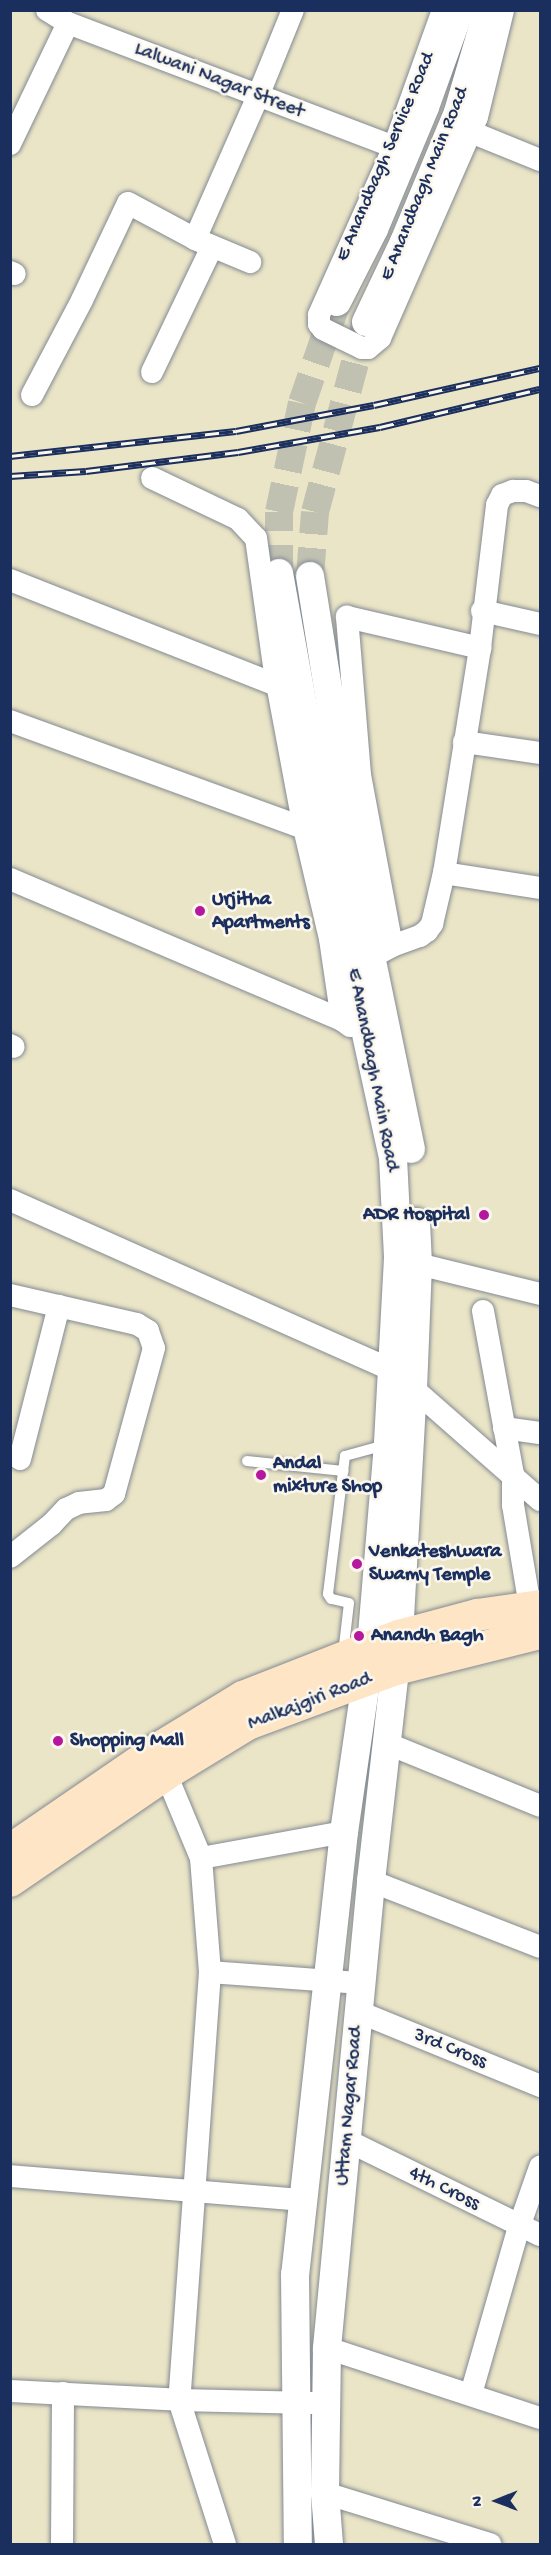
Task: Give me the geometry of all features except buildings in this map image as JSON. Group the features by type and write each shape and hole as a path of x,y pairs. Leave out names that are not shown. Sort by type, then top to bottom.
{"main road":[{"name":"Malkajgiri Road","path":"10,1850 159,1748 243,1697 385,1642 477,1615 537,1625"},
{"name":"Malkajgiri Road","path":"10,1881 166,1774 248,1724 396,1669 537,1625"}],"street":[{"name":"Lalwani Nagar Street","path":"47,10 68,23 394,147"},
{"path":"152,372 293,10"},
{"name":"E Anandbagh Service Road","path":"331,302 394,147 444,10"},
{"name":"E Anandbagh Main Road","path":"331,302 378,218 425,107 460,10"},
{"name":"E Anandbagh Main Road","path":"366,322 404,242 458,112 488,10"},
{"path":"331,302 318,319 323,329 362,348 368,348 380,338 477,117 504,10"},
{"path":"10,144 68,23"},
{"path":"471,132 540,160"},
{"path":"32,395 82,300 128,203 203,243 250,262"},
{"path":"152,478 238,519 256,538 277,685 304,828 330,939 342,1020"},
{"path":"480,648 347,617 360,775 382,951 428,932 444,873 480,648 482,611 497,505 502,495 513,491 526,491 540,496"},
{"name":"E Anandbagh Main Road","path":"279,573 344,933 393,1158 398,1258 388,1444 385,1642 396,1669"},
{"name":"E Anandbagh Main Road","path":"310,576 382,951 412,1156 418,1264 413,1389 385,1642 367,1681"},
{"path":"10,580 277,685"},
{"path":"482,611 540,624"},
{"path":"10,721 304,828"},
{"path":"464,742 540,753"},
{"path":"444,873 540,888"},
{"path":"10,879 342,1020 367,1039"},
{"path":"10,1200 392,1370 540,1500"},
{"path":"418,1264 540,1294"},
{"path":"10,1295 137,1324 148,1331 154,1348 114,1494 106,1500 79,1503 66,1509 52,1524 10,1557"},
{"path":"20,1459 59,1306"},
{"path":"483,1311 513,1474 513,1505 537,1625"},
{"path":"504,1428 540,1433"},
{"name":"Uttam Nagar Road","path":"329,2544 325,2493 327,2348 371,1881 396,1669"},
{"name":"Uttam Nagar Road","path":"298,2544 295,2274 344,1832 367,1681"},
{"path":"386,1743 540,1806"},
{"path":"166,1774 201,1858 210,1972 178,2400 225,2544"},
{"path":"201,1858 344,1832"},
{"path":"371,1881 540,1947"},
{"path":"210,1972 361,1983"},
{"name":"3rd Cross","path":"359,2012 540,2086"},
{"name":"4th Cross","path":"348,2141 519,2227 540,2235"},
{"path":"471,2394 519,2227 540,2167"},
{"path":"10,2176 302,2200"},
{"path":"327,2348 540,2418"},
{"path":"10,2391 178,2400 328,2403"},
{"path":"62,2544 63,2393"},
{"path":"325,2493 490,2544"}],"lane":[{"path":"342,1658 350,1604 331,1599 328,1594 345,1456 388,1444"},
{"path":"247,1461 343,1471"}],"tunnel":[{"path":"279,573 279,512 302,403 337,302"},
{"path":"310,576 315,512 366,322"}],"railway":[{"path":"10,456 236,431 374,405 540,368"},
{"path":"10,476 86,471 238,452 380,427 540,389"}],"place":[{"name":"Urjitha Apartments","path":"200,911"},
{"name":"ADR Hospital","path":"484,1215"},
{"name":"Andal mixture Shop","path":"261,1475"},
{"name":"Venkateshwara Swamy Temple","path":"357,1564"},
{"name":"Anandh Bagh","path":"359,1636"},
{"name":"Shopping Mall","path":"58,1741"}]}
